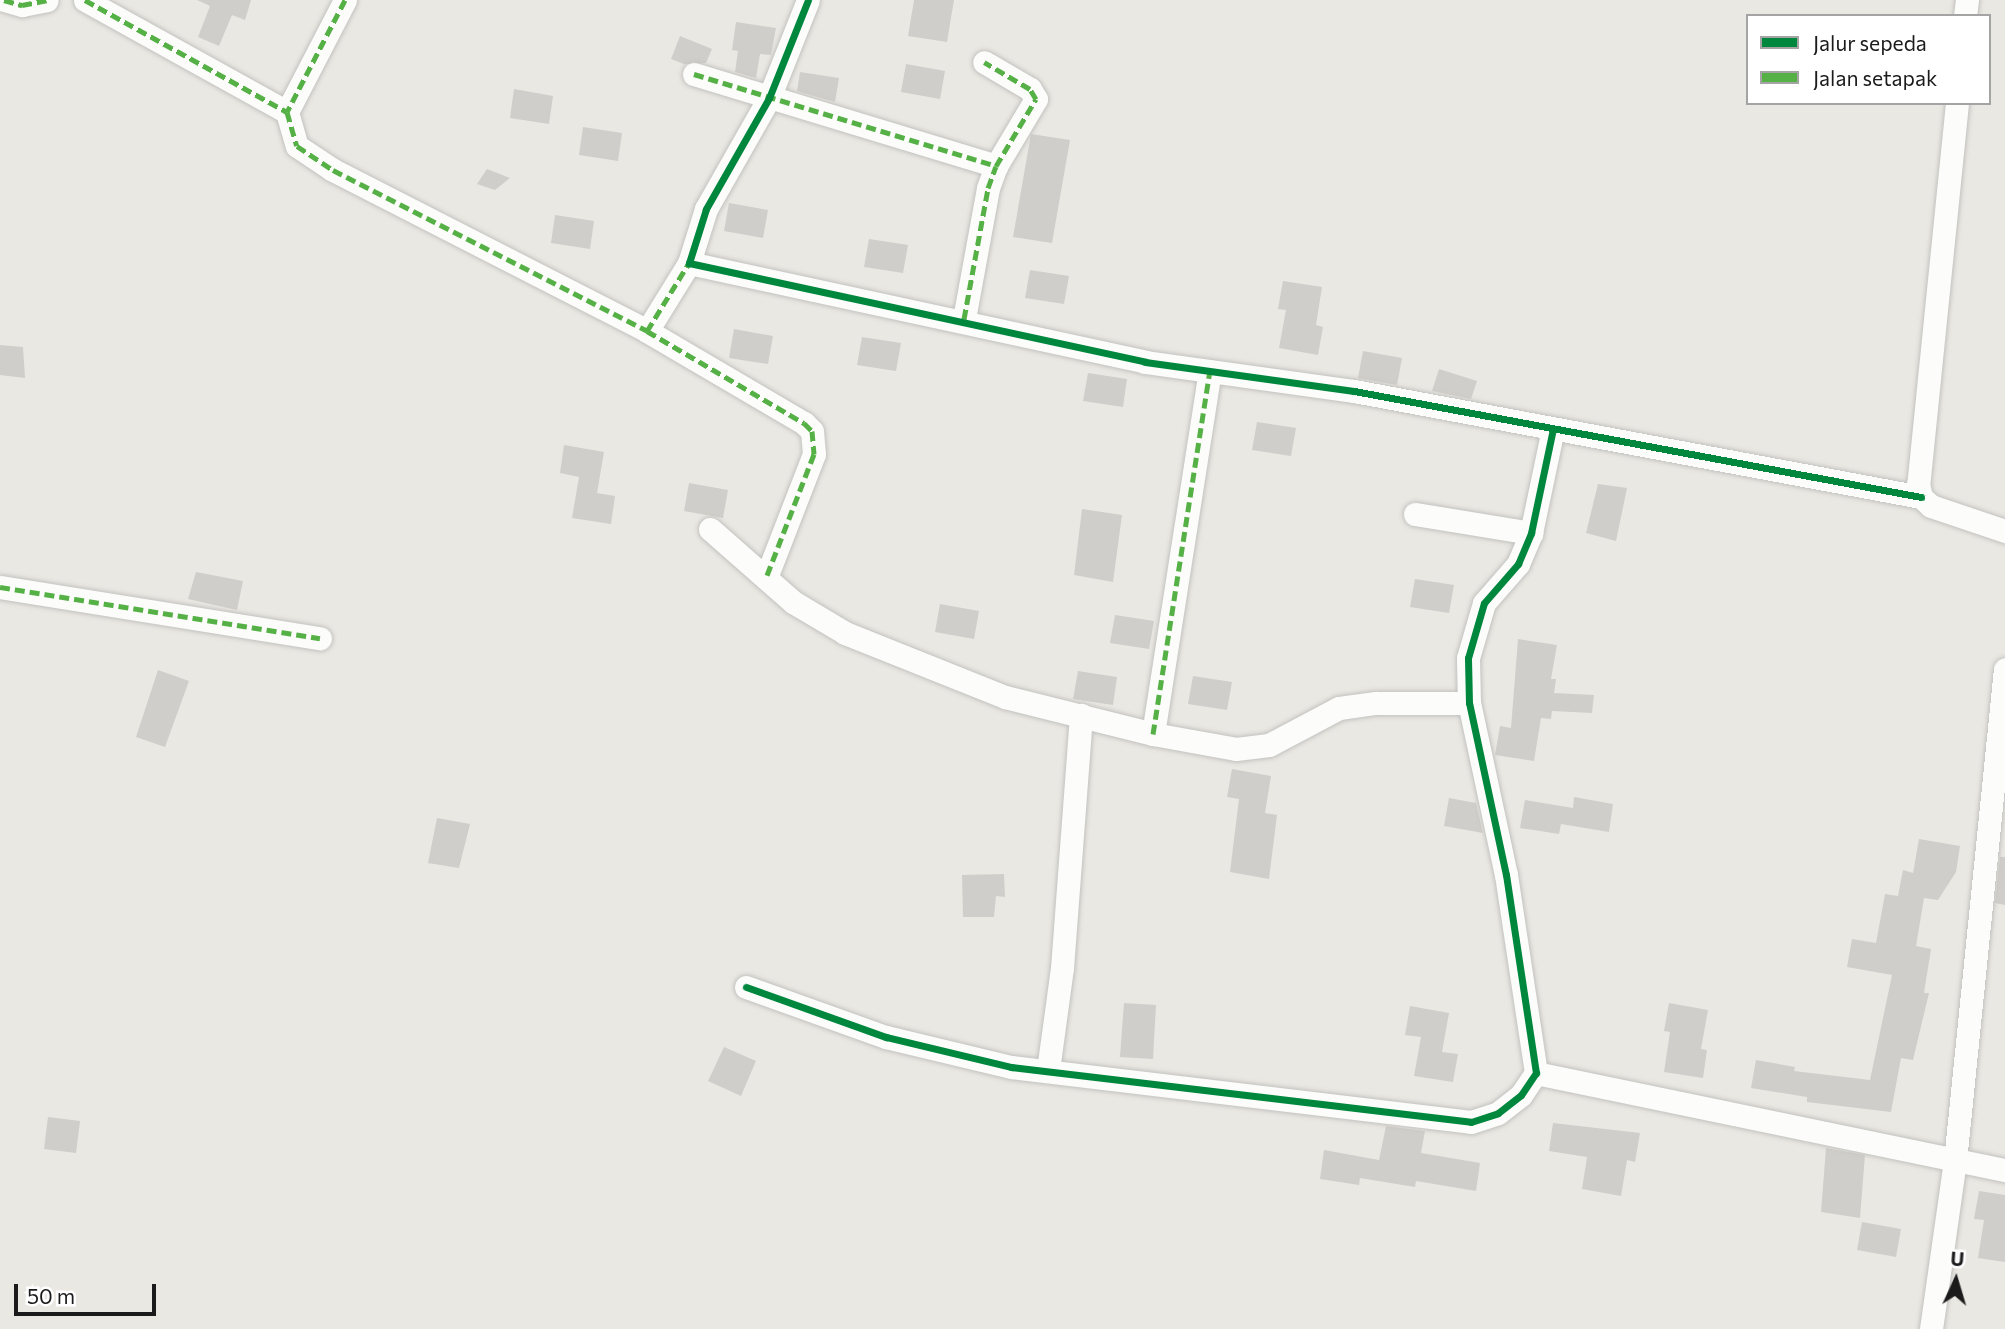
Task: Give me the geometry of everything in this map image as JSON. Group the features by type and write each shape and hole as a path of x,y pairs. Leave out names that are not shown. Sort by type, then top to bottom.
{"street":[{"path":"4,0 22,5 47,0"},
{"path":"85,0 287,112"},
{"path":"345,0 287,112 293,137 306,155 647,331 804,423 811,431 815,443 811,465 766,578"},
{"path":"647,331 689,263 706,209 769,98 808,0"},
{"path":"964,319 974,251 996,166 1036,99 1030,89 984,62"},
{"path":"694,74 996,166"},
{"path":"1920,497 1957,105"},
{"path":"689,263 964,319 1145,362 1354,391 1920,497 1931,506 2005,531"},
{"path":"1153,734 1209,370"},
{"path":"746,987 935,1051 1011,1067 1471,1122 1498,1113 1521,1094 1536,1073 1506,874 1469,703 1468,658 1477,618 1518,564 1531,533 1553,429"},
{"path":"1415,514 1531,533"},
{"path":"710,529 793,602 845,633 915,664 1005,697 1153,734 1236,749 1269,745 1339,708 1376,703 1469,703"},
{"path":"0,587 320,638"},
{"path":"1931,1329 1955,1161 2005,670"},
{"path":"1048,1070 1064,955 1081,715"},
{"path":"1536,1073 2005,1170"}],"building":[{"path":"197,0 251,0 245,20 232,15 219,46 198,37 210,6"},
{"path":"914,0 954,0 947,42 908,36"},
{"path":"736,22 776,28 771,55 760,54 756,78 735,72 738,51 732,50"},
{"path":"680,36 712,49 706,63 684,64 671,59"},
{"path":"906,64 945,71 940,99 901,92"},
{"path":"800,72 839,78 835,102 797,91"},
{"path":"514,89 553,96 549,124 510,118"},
{"path":"583,127 622,133 618,161 579,155"},
{"path":"1031,134 1070,140 1052,243 1013,237"},
{"path":"487,169 510,178 495,190 477,184"},
{"path":"729,203 768,210 763,238 724,231"},
{"path":"555,215 594,221 590,249 551,243"},
{"path":"869,239 908,245 903,273 864,267"},
{"path":"1030,270 1069,276 1064,304 1025,298"},
{"path":"1283,281 1322,287 1316,325 1323,327 1318,355 1279,348 1286,310 1278,309"},
{"path":"734,329 773,336 768,364 729,358"},
{"path":"862,337 901,343 896,371 857,365"},
{"path":"0,345 23,347 25,378 0,375"},
{"path":"1363,351 1402,358 1397,385 1358,378"},
{"path":"1439,369 1477,381 1471,399 1432,391"},
{"path":"1088,373 1127,379 1123,407 1083,401"},
{"path":"1257,422 1296,428 1291,456 1252,450"},
{"path":"564,445 604,452 597,493 615,496 611,524 572,518 579,477 560,473"},
{"path":"689,483 728,490 723,518 684,511"},
{"path":"1598,484 1627,488 1616,541 1586,533"},
{"path":"1082,509 1122,515 1113,582 1074,575"},
{"path":"196,572 243,581 237,610 188,599"},
{"path":"1415,579 1454,585 1449,613 1410,607"},
{"path":"940,604 979,611 974,639 935,632"},
{"path":"1115,615 1154,621 1149,649 1110,643"},
{"path":"1518,639 1557,645 1551,679 1556,679 1554,693 1594,695 1592,713 1552,711 1551,719 1541,718 1534,761 1495,755 1500,726 1511,728"},
{"path":"158,670 189,681 165,747 136,737"},
{"path":"1078,671 1117,677 1113,705 1073,699"},
{"path":"1193,676 1232,682 1227,710 1188,704"},
{"path":"1232,769 1271,776 1265,813 1277,815 1269,879 1230,872 1239,799 1227,797"},
{"path":"1574,797 1613,804 1609,832 1561,824 1559,834 1520,828 1525,800 1573,808"},
{"path":"1449,798 1476,803 1483,833 1444,826"},
{"path":"437,818 470,824 459,868 428,863"},
{"path":"1919,839 1960,846 1956,872 1938,900 1924,898 1916,946 1931,949 1924,993 1929,993 1913,1060 1901,1058 1891,1112 1807,1102 1807,1097 1751,1088 1756,1060 1795,1067 1794,1071 1870,1080 1892,975 1847,967 1852,939 1876,943 1885,894 1898,896 1903,870 1913,873"},
{"path":"2000,857 2005,857 2005,905 1995,903"},
{"path":"1004,874 1005,897 996,896 994,917 963,917 962,875"},
{"path":"1124,1003 1156,1005 1153,1059 1120,1057"},
{"path":"1669,1003 1708,1010 1701,1049 1707,1050 1703,1078 1664,1072 1670,1032 1664,1031"},
{"path":"1410,1006 1449,1013 1442,1052 1458,1054 1453,1082 1414,1076 1421,1037 1405,1035"},
{"path":"724,1047 756,1061 741,1096 708,1081"},
{"path":"48,1117 80,1121 76,1153 44,1149"},
{"path":"1553,1123 1640,1133 1635,1162 1627,1160 1621,1196 1582,1189 1587,1157 1549,1151"},
{"path":"1386,1126 1425,1131 1421,1153 1480,1163 1476,1191 1416,1181 1415,1187 1360,1178 1359,1185 1320,1179 1324,1150 1379,1160"},
{"path":"1826,1148 1865,1155 1860,1218 1821,1212"},
{"path":"1979,1191 2005,1195 2005,1262 1978,1258 1984,1220 1974,1219"},
{"path":"1862,1222 1901,1229 1896,1257 1857,1250"}],"marked path":[{"path":"4,0 22,5 47,0"},
{"path":"85,0 287,112"},
{"path":"345,0 287,112 297,146 333,170 647,331 804,423 812,431 814,454 766,578"},
{"path":"964,319 988,188 996,166 1036,99 1030,89 984,62"},
{"path":"694,74 996,166"},
{"path":"647,331 689,263"},
{"path":"1153,734 1210,371"},
{"path":"0,587 320,638"}],"cycle path":[{"path":"808,0 769,98 706,209 689,263 1145,362 1354,391 1921,497"},
{"path":"746,987 886,1037 1011,1067 1471,1122 1498,1113 1521,1095 1536,1073 1506,875 1469,703 1468,658 1484,603 1518,564 1531,533 1553,429"}]}
